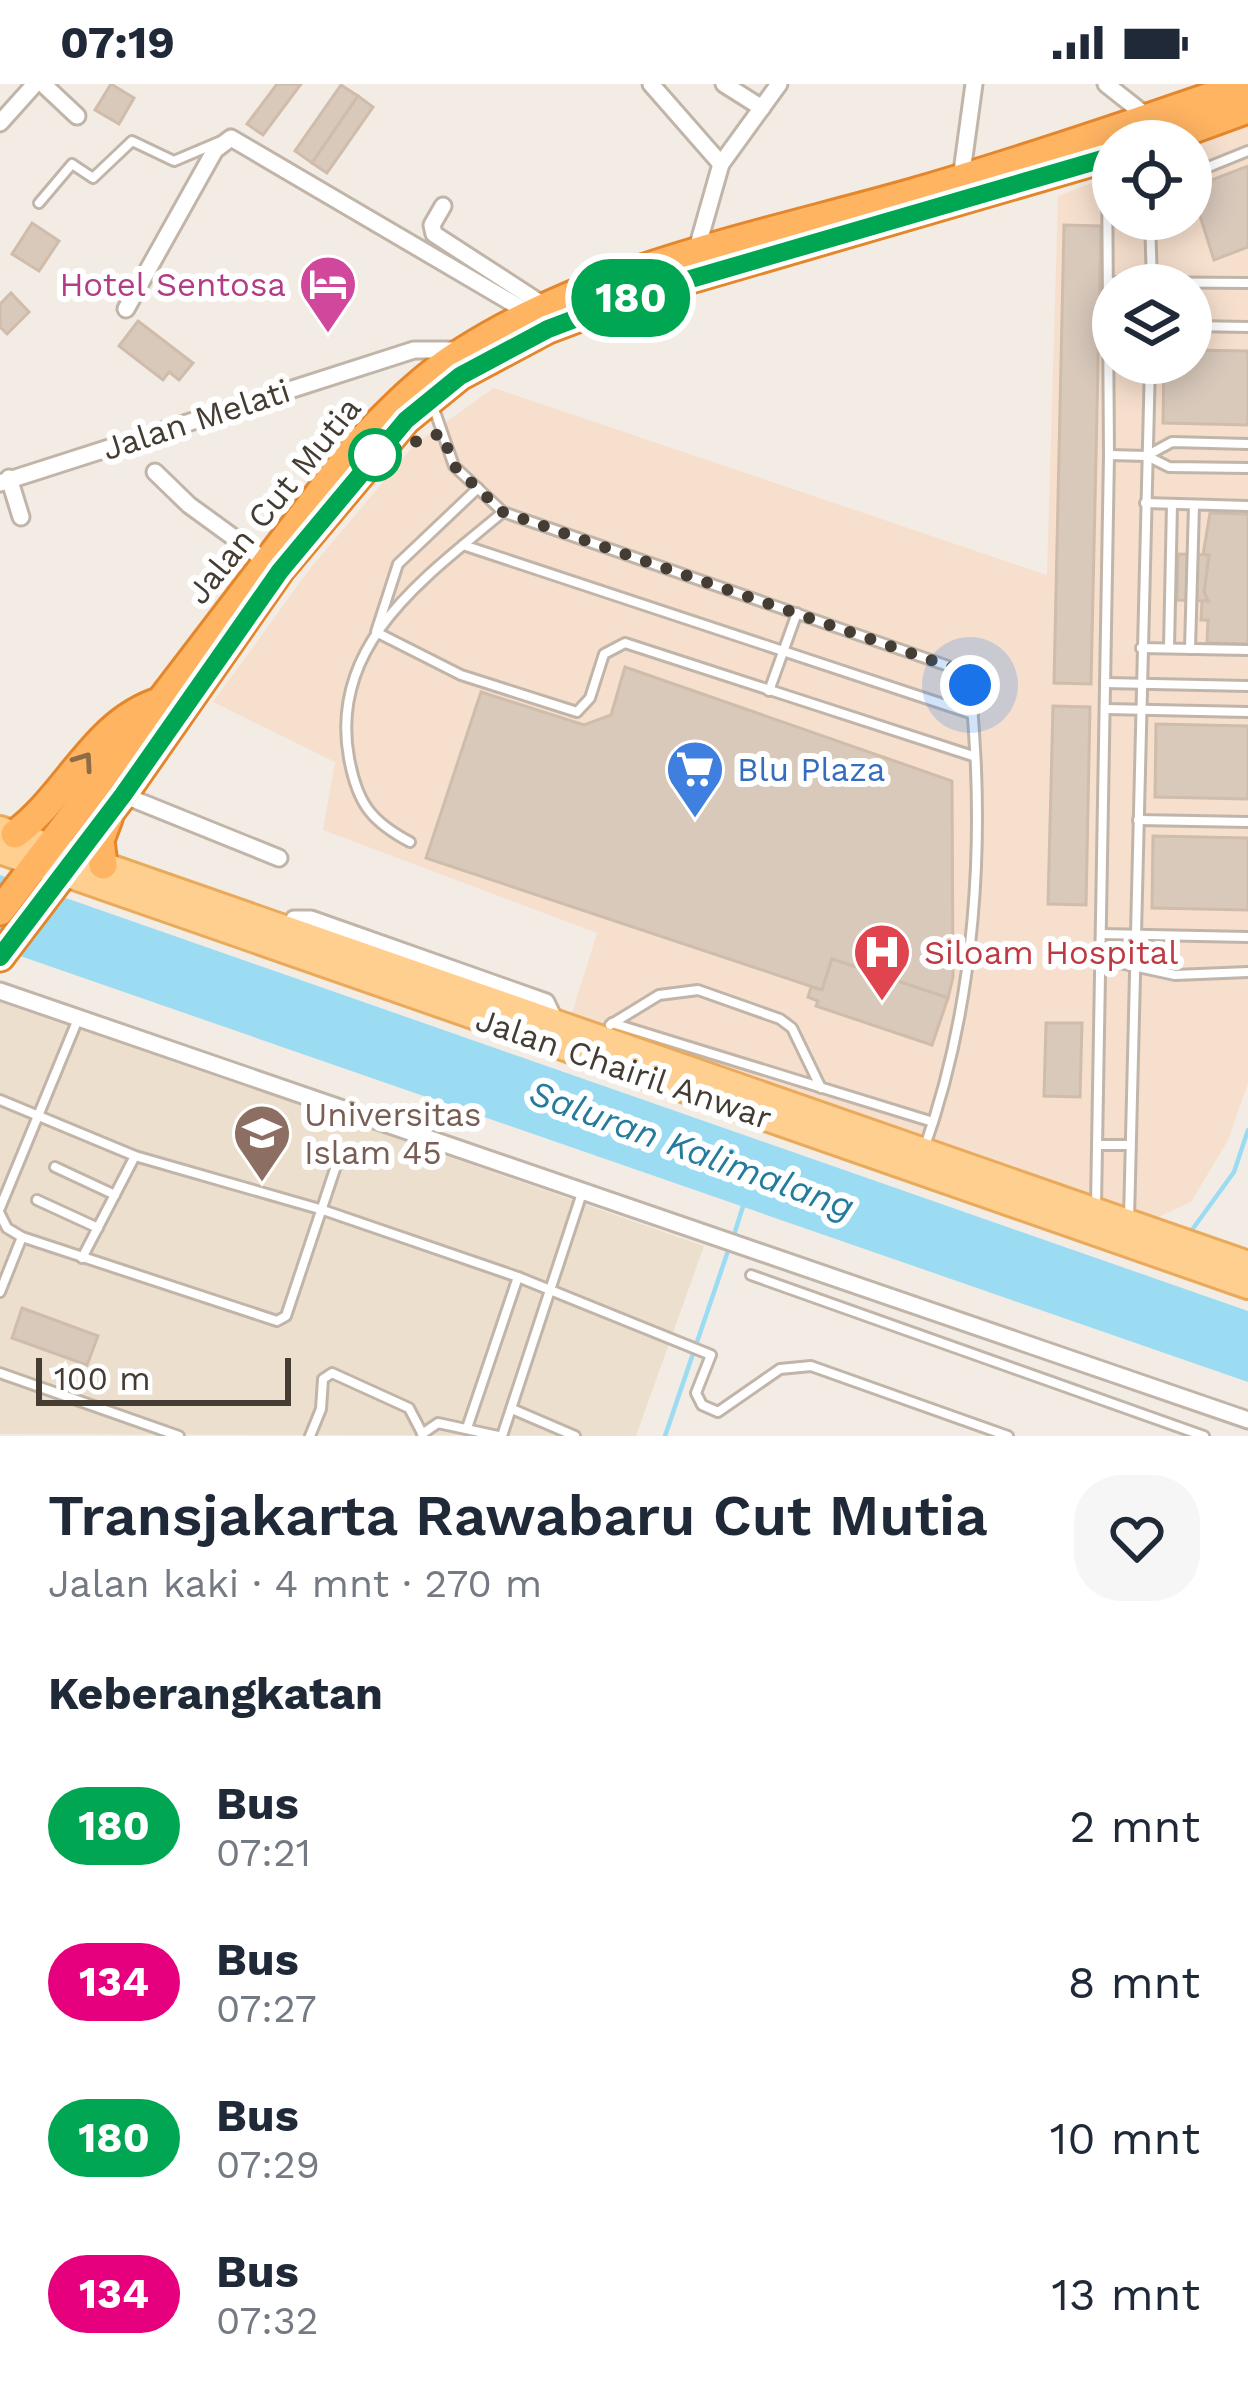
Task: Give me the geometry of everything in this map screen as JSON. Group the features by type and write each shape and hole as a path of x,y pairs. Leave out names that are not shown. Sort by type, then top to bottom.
{"highway":[{"name":"Jalan Cut Mutia","path":"1170,120 1247,84"},
{"name":"Jalan Cut Mutia","path":"1196,120 1248,109"},
{"name":"Jalan Cut Mutia","path":"0,911 58,868 103,826 355,447 416,386 464,350 538,310 696,255 961,178 1092,152"},
{"name":"Jalan Cut Mutia","path":"0,957 161,701 273,566 406,420 431,399 500,351 646,292 1092,154"},
{"path":"5,838 55,802 111,727 133,710 161,701"}],"main road":[{"name":"Jalan Chairil Anwar","path":"5,838 58,868 554,1032 1154,1242 1215,1264 1248,1286"},
{"name":"Jalan Chairil Anwar","path":"58,868 288,929 554,1032 603,1030 920,1160 1129,1222 1154,1242"},
{"name":"Jalan Chairil Anwar","path":"1215,1264 1248,1264"}],"street":[{"path":"0,123 39,84 77,116"},
{"path":"651,84 721,164"},
{"path":"724,84 762,108"},
{"path":"696,255 721,164 779,84"},
{"path":"961,178 974,84"},
{"path":"1106,84 1139,120"},
{"path":"126,309 221,141 237,140 538,310"},
{"path":"443,206 432,225 434,234 538,310"},
{"name":"Jalan Melati","path":"5,481 414,350 464,350"},
{"path":"154,472 189,505 273,566"},
{"path":"5,481 21,517"},
{"path":"123,795 279,858"},
{"path":"0,991 1248,1420"}],"lane":[{"path":"39,203 72,164 93,178 132,141 156,157 174,161 221,141"},
{"path":"1212,165 1248,151"},
{"path":"1212,283 1248,283"},
{"path":"1212,326 1248,327"},
{"path":"1096,1211 1109,384"},
{"path":"1129,1222 1149,384"},
{"path":"431,399 454,466 503,512 954,668 970,685 973,899 965,994 960,1036 920,1160"},
{"path":"1147,456 1172,442 1248,444"},
{"path":"1109,455 1147,456 1169,467 1248,468"},
{"path":"410,842 365,811 356,796 346,746 354,673 376,632 398,564 478,488"},
{"path":"1145,503 1248,506"},
{"path":"1169,648 1172,504"},
{"path":"1190,649 1193,505"},
{"path":"376,632 410,590 503,512"},
{"path":"463,545 973,714"},
{"path":"769,691 797,614"},
{"path":"376,632 447,669 577,712 590,698 604,654 620,644 973,756"},
{"path":"1141,648 1248,650"},
{"path":"1105,683 1248,686"},
{"path":"1105,709 1248,712"},
{"path":"1138,820 1248,822"},
{"path":"1101,934 1248,937"},
{"path":"1101,959 1204,977 1248,972"},
{"path":"603,1030 658,995 698,990 792,1028 821,1090"},
{"path":"79,1019 0,1211 7,1228 22,1238 277,1321 286,1316 338,1160"},
{"path":"603,1030 933,1122"},
{"path":"0,1100 135,1156 322,1210 518,1277 700,1351 712,1360 696,1393 702,1405 718,1412 780,1369 811,1366 1008,1436"},
{"path":"1098,1145 1130,1145"},
{"path":"82,1258 135,1156"},
{"path":"56,1167 115,1195"},
{"path":"310,1436 321,1409 323,1379 332,1373 409,1408 421,1435 438,1423 468,1425 500,1436 583,1192"},
{"path":"38,1200 98,1228"},
{"path":"0,1292 22,1238"},
{"path":"751,1275 1204,1436"},
{"path":"468,1425 518,1277"},
{"path":"0,1373 179,1436"},
{"path":"512,1409 575,1436"}],"shaded area":[{"path":"1248,125 1248,1083 1228,1140 1191,1202 1156,1218 571,1016 597,933 323,830 335,762 213,702 309,570 415,444 494,388 1047,575 1058,196 1092,183 1092,240 1212,240 1212,138"},
{"name":"Universitas Islam 45","path":"0,1000 704,1246 636,1436 0,1434"}],"water":[{"name":"Saluran Kalimalang","path":"0,875 1248,1311 1248,1382 0,949"}],"building":[{"path":"111,84 134,98 119,124 95,110"},
{"path":"277,84 301,84 263,135 247,124"},
{"path":"341,85 358,96 312,163 295,151"},
{"path":"358,96 373,107 327,173 312,163"},
{"path":"1248,166 1248,247 1214,260 1208,240 1212,240 1212,180"},
{"path":"32,223 59,241 39,271 12,254"},
{"path":"1064,225 1092,226 1092,240 1101,240 1100,264 1092,264 1092,384 1098,384 1091,684 1054,683"},
{"path":"11,293 29,312 7,334 0,327 0,304"},
{"path":"138,321 193,363 179,380 169,372 163,380 119,346"},
{"path":"1212,350 1248,351 1248,425 1163,423 1164,384 1212,384"},
{"path":"1210,513 1248,514 1248,644 1207,643 1208,620 1201,620 1202,600 1208,601 1204,592 1209,555 1203,555"},
{"path":"1178,554 1209,555 1204,592 1208,601 1177,600"},
{"name":"Blu Plaza","path":"625,667 952,781 953,977 948,998 832,959 822,990 426,858 481,692 584,725 611,715"},
{"path":"1053,706 1090,707 1086,905 1048,904"},
{"path":"1156,724 1248,726 1248,799 1155,797"},
{"path":"1153,836 1248,838 1248,910 1152,908"},
{"name":"Siloam Hospital","path":"832,959 948,998 932,1045 816,1006 818,1001 808,997 811,987 822,990"},
{"path":"1046,1023 1082,1023 1080,1097 1044,1096"},
{"path":"22,1308 98,1336 87,1365 12,1338"}],"waterway":[{"path":"1189,1234 1234,1172 1248,1130"},
{"name":"Saluran Kalimalang","path":"733,1238 744,1203"},
{"path":"665,1436 729,1248"}],"bus line":[{"name":"180","path":"0,957 123,795 280,571 406,420 460,376 548,329 646,292 1092,162"}],"place":[{"name":"Hotel Sentosa","path":"328,335"},
{"name":"Blu Plaza","path":"695,820"},
{"name":"Siloam Hospital","path":"882,1003"},
{"name":"Universitas Islam 45","path":"262,1184"}],"route":[{"path":"375,455 442,433 454,466 503,512 954,668 970,685"}]}
